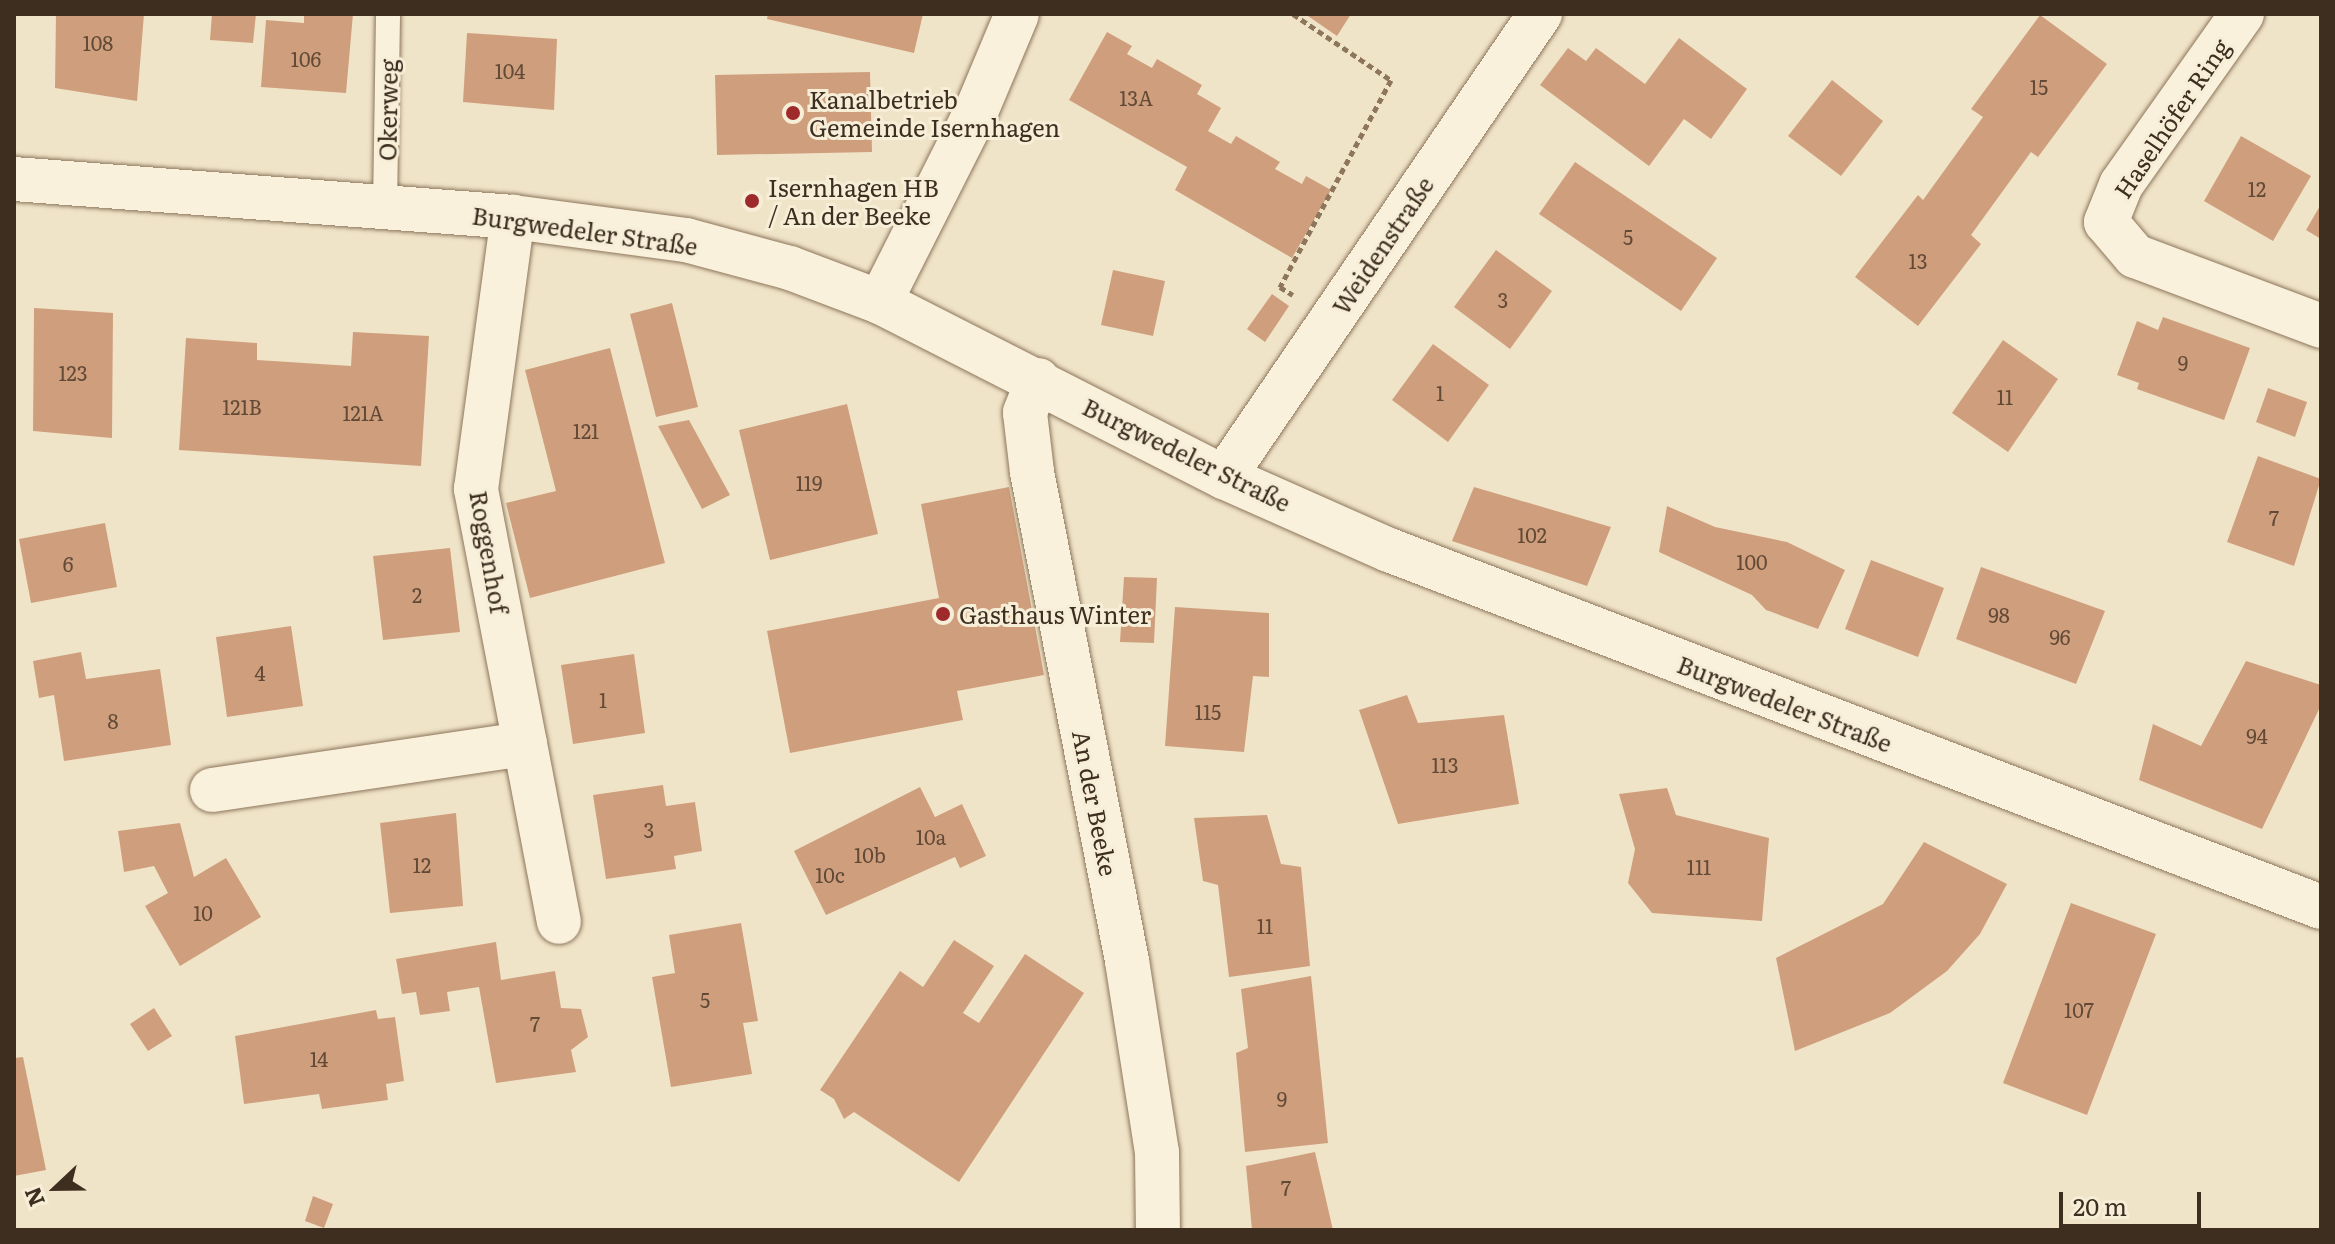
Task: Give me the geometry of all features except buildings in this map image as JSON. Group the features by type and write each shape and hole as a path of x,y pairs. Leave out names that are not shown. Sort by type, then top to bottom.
{"street":[{"path":"880,302 975,114 1017,14"},
{"name":"Weidenstraße","path":"1224,477 1540,14"},
{"name":"Haselhöfer Ring","path":"2242,14 2121,185 2106,222 2135,256 2321,326"},
{"name":"Burgwedeler Straße","path":"14,179 513,217 686,240 790,268 880,302 1224,477 1389,550 2321,907"},
{"name":"Roggenhof","path":"513,217 476,489 559,922"},
{"name":"An der Beeke","path":"1038,380 1025,413 1032,472 1127,961 1157,1152 1158,1230"},
{"path":"212,790 525,744"}],"lane":[{"name":"Okerweg","path":"385,207 388,14"}],"path":[{"path":"1293,14 1391,80 1280,287 1331,320"}],"place":[{"name":"Kanalbetrieb Gemeinde Isernhagen","path":"793,113"},
{"name":"Isernhagen HB / An der Beeke","path":"752,201"},
{"name":"Gasthaus Winter","path":"943,614"}]}
